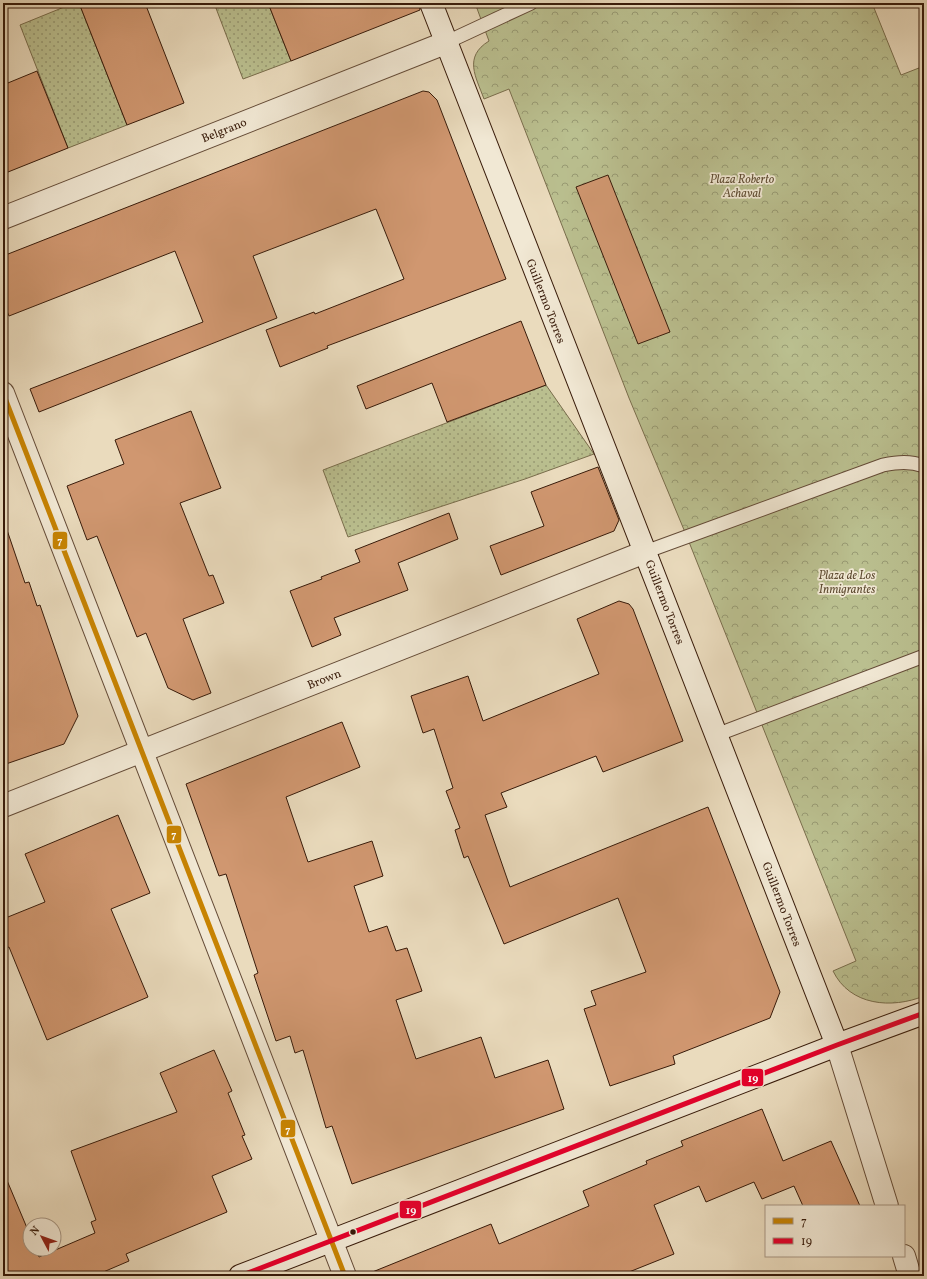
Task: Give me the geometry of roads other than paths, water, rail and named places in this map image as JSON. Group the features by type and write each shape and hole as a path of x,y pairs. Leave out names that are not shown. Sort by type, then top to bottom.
{"street":[{"name":"Guillermo Torres","path":"431,3 837,1045 887,1205"},
{"name":"Belgrano","path":"3,218 445,42"},
{"path":"3,393 345,1276"},
{"name":"Brown","path":"3,806 645,552"},
{"path":"240,1276 924,1012"},
{"path":"904,1257 910,1276"}],"lane":[{"path":"445,42 531,3"},
{"path":"645,552 883,465 900,462 915,463 924,466"},
{"path":"716,735 924,656"}],"park label":[{"name":"Plaza Roberto Achaval","path":"742,186"},
{"name":"Plaza de Los Inmigrantes","path":"847,582"}]}
